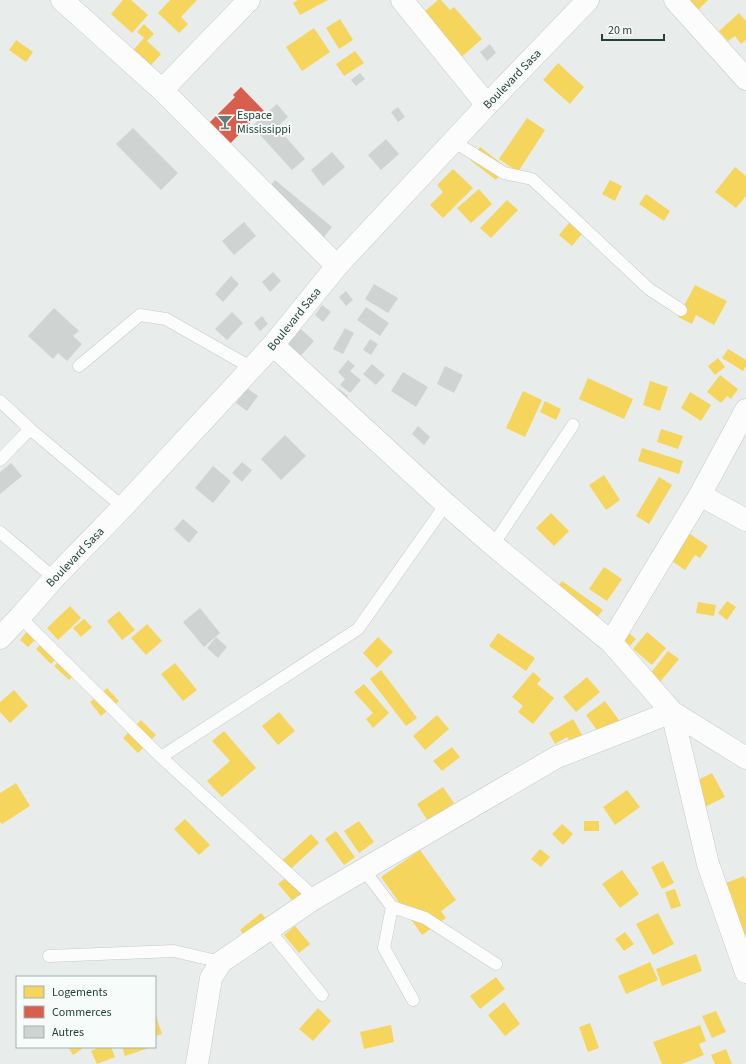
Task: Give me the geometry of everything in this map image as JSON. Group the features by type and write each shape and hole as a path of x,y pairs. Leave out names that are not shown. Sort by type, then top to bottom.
{"street":[{"path":"62,0 162,90 337,266"},
{"path":"162,90 249,0"},
{"path":"402,0 487,105"},
{"name":"Boulevard Sasa","path":"7,628 123,507 273,345 337,266 453,141 588,0"},
{"path":"675,0 746,79"},
{"path":"273,345 446,504 493,545 611,642 672,712 746,758"},
{"path":"611,642 700,495 746,410"},
{"path":"700,495 746,520"},
{"path":"197,1064 211,978 221,962 315,898 558,757 672,712"},
{"path":"672,712 708,864 746,972"}],"lane":[{"path":"453,141 504,173 532,179 649,289 681,310"},
{"path":"79,366 140,315 166,319 252,368"},
{"path":"0,401 30,429 123,507"},
{"path":"493,545 573,425"},
{"path":"0,460 30,429"},
{"path":"161,757 358,629 446,504"},
{"path":"0,532 54,578"},
{"path":"7,628 161,757 315,898"},
{"path":"364,870 392,907 425,918 496,964"},
{"path":"392,907 384,948 413,1000"},
{"path":"269,930 322,995"},
{"path":"49,956 174,951 221,962"}],"building: Logements":[{"path":"123,0 131,0 148,15 132,33 111,14"},
{"path":"170,0 197,0 181,17 188,24 179,33 158,13"},
{"path":"298,0 328,0 300,15 293,3"},
{"path":"438,0 441,0 450,10 454,7 482,39 458,60 419,16"},
{"path":"670,0 708,0 689,19"},
{"path":"739,13 746,21 746,40 741,44 735,36 728,41 719,31"},
{"path":"340,19 353,40 339,49 326,28"},
{"path":"144,24 154,34 147,41 161,54 144,73 127,57 144,38 137,32"},
{"path":"314,28 330,52 302,71 286,47"},
{"path":"16,40 33,52 26,62 9,50"},
{"path":"355,51 364,63 344,76 336,64"},
{"path":"558,63 584,87 570,104 543,80"},
{"path":"527,118 545,130 518,172 499,159"},
{"path":"480,147 506,167 496,180 470,160"},
{"path":"735,167 746,176 746,196 736,208 715,192"},
{"path":"453,169 473,188 443,218 430,205 443,192 437,185"},
{"path":"610,180 622,186 615,201 602,194"},
{"path":"479,189 492,204 471,223 457,208"},
{"path":"646,194 670,211 664,221 639,204"},
{"path":"507,200 518,210 491,238 480,228"},
{"path":"573,218 586,229 572,246 559,235"},
{"path":"695,285 727,301 714,325 696,315 692,324 678,317"},
{"path":"728,349 746,360 746,366 743,371 722,358"},
{"path":"718,358 725,367 715,375 708,366"},
{"path":"720,375 738,389 731,399 727,396 721,403 707,392"},
{"path":"588,378 633,399 624,419 579,399"},
{"path":"650,381 668,387 660,411 643,405"},
{"path":"523,391 542,400 525,437 506,428"},
{"path":"690,392 711,405 701,421 681,408"},
{"path":"545,401 561,409 556,420 540,412"},
{"path":"661,429 683,436 678,449 657,442"},
{"path":"642,448 683,461 679,474 638,461"},
{"path":"604,475 620,500 606,510 589,485"},
{"path":"659,477 672,485 649,524 636,516"},
{"path":"551,513 569,531 554,546 536,528"},
{"path":"681,528 708,546 700,558 695,555 685,570 663,555"},
{"path":"604,567 622,579 607,601 589,589"},
{"path":"562,581 603,610 591,625 551,596"},
{"path":"727,601 736,607 727,620 718,613"},
{"path":"698,602 716,605 714,616 696,613"},
{"path":"70,606 81,618 58,640 47,628"},
{"path":"119,611 135,630 122,640 107,621"},
{"path":"84,619 92,627 81,637 73,628"},
{"path":"147,624 162,641 146,655 131,638"},
{"path":"623,628 636,639 626,650 613,639"},
{"path":"28,630 37,638 28,647 20,640"},
{"path":"647,632 666,648 652,665 633,649"},
{"path":"498,633 535,658 526,671 489,646"},
{"path":"378,637 393,652 377,668 363,653"},
{"path":"45,641 59,656 51,664 36,649"},
{"path":"668,651 679,659 656,687 646,679"},
{"path":"66,654 81,669 69,680 54,666"},
{"path":"175,663 197,690 183,701 161,674"},
{"path":"381,670 417,718 406,726 370,679"},
{"path":"533,672 541,679 537,684 554,698 533,724 518,712 523,706 512,697"},
{"path":"587,677 600,692 576,712 563,697"},
{"path":"364,684 389,713 373,728 366,719 373,713 354,692"},
{"path":"107,688 119,701 101,716 90,702"},
{"path":"14,690 28,706 10,723 0,712 0,702"},
{"path":"605,701 621,723 602,737 586,715"},
{"path":"279,712 295,731 278,745 262,726"},
{"path":"437,715 449,729 425,750 413,736"},
{"path":"573,719 585,740 573,747 567,737 555,744 549,733"},
{"path":"141,720 156,735 138,753 123,738"},
{"path":"224,731 256,768 222,797 207,781 230,761 212,741"},
{"path":"452,747 460,757 442,771 433,761"},
{"path":"712,773 725,797 693,813 680,789"},
{"path":"16,783 30,806 2,824 0,822 0,793"},
{"path":"443,787 454,803 428,821 417,804"},
{"path":"627,790 640,807 615,825 603,807"},
{"path":"185,819 210,845 199,855 174,829"},
{"path":"359,821 374,842 359,853 344,831"},
{"path":"584,821 599,821 599,831 584,831"},
{"path":"562,824 573,834 563,845 552,834"},
{"path":"336,831 355,857 344,865 325,839"},
{"path":"311,834 319,843 284,875 276,866"},
{"path":"540,849 550,857 541,867 531,859"},
{"path":"420,850 456,900 441,911 446,918 422,935 381,877"},
{"path":"663,861 674,883 662,889 651,867"},
{"path":"622,870 639,894 620,908 602,884"},
{"path":"289,875 307,896 296,905 278,884"},
{"path":"744,876 746,880 746,948 708,890"},
{"path":"675,889 681,906 671,909 665,892"},
{"path":"261,913 270,923 248,941 240,930"},
{"path":"658,913 674,944 653,955 636,924"},
{"path":"295,926 310,944 299,953 284,935"},
{"path":"625,932 634,944 624,951 615,939"},
{"path":"696,954 702,971 662,986 656,969"},
{"path":"650,962 658,980 626,994 618,976"},
{"path":"496,977 505,989 480,1009 470,996"},
{"path":"504,1002 520,1024 505,1036 488,1015"},
{"path":"318,1008 331,1021 313,1041 299,1029"},
{"path":"716,1011 726,1032 712,1038 702,1016"},
{"path":"156,1016 162,1034 156,1036"},
{"path":"590,1023 599,1048 588,1052 579,1027"},
{"path":"391,1025 394,1042 364,1049 360,1032"},
{"path":"700,1025 706,1041 699,1044 704,1055 682,1064 662,1064 653,1042"},
{"path":"69,1048 82,1048 82,1049 73,1055"},
{"path":"98,1048 111,1048 115,1057 97,1064 91,1051"},
{"path":"122,1048 149,1048 125,1056"},
{"path":"726,1049 732,1064 715,1064 711,1055"}],"building: Commerces":[{"path":"241,87 264,111 257,119 255,118 225,149 204,128 235,97 233,95"}],"building: Autres":[{"path":"490,44 496,53 487,61 480,52"},
{"path":"360,73 365,79 356,86 351,80"},
{"path":"277,104 288,117 277,127 305,159 292,170 252,126"},
{"path":"398,107 405,117 398,122 391,112"},
{"path":"133,128 178,173 161,190 116,144"},
{"path":"386,139 399,154 381,170 368,155"},
{"path":"332,152 345,167 323,186 311,170"},
{"path":"275,180 332,227 323,238 303,239 257,202"},
{"path":"244,222 256,236 234,255 222,241"},
{"path":"273,272 281,281 270,292 262,282"},
{"path":"231,276 239,284 223,302 215,294"},
{"path":"374,284 398,298 388,313 365,299"},
{"path":"346,291 353,300 346,306 339,297"},
{"path":"322,305 331,312 323,322 315,315"},
{"path":"366,307 389,323 380,336 357,320"},
{"path":"54,308 79,331 73,336 82,344 67,361 58,353 53,359 28,336"},
{"path":"232,312 243,323 227,340 215,329"},
{"path":"262,316 268,324 260,331 254,323"},
{"path":"345,328 354,333 343,354 333,349"},
{"path":"301,329 314,341 296,361 282,348"},
{"path":"370,339 378,344 371,355 363,350"},
{"path":"348,360 355,366 350,371 361,380 350,393 340,385 345,379 338,372"},
{"path":"372,364 385,375 376,385 363,374"},
{"path":"445,366 463,375 454,393 437,384"},
{"path":"403,372 428,387 416,407 391,391"},
{"path":"247,388 258,396 247,411 236,403"},
{"path":"338,388 348,396 340,406 330,398"},
{"path":"418,426 430,437 424,445 412,434"},
{"path":"285,435 306,456 281,480 261,459"},
{"path":"242,462 252,470 242,482 232,473"},
{"path":"11,463 22,476 0,494 0,472"},
{"path":"213,466 231,481 213,503 195,488"},
{"path":"183,519 198,532 189,543 174,529"},
{"path":"200,608 220,633 204,647 183,622"},
{"path":"216,637 227,647 218,658 207,648"}],"place":[{"name":"Espace Mississippi","path":"225,122"}]}
